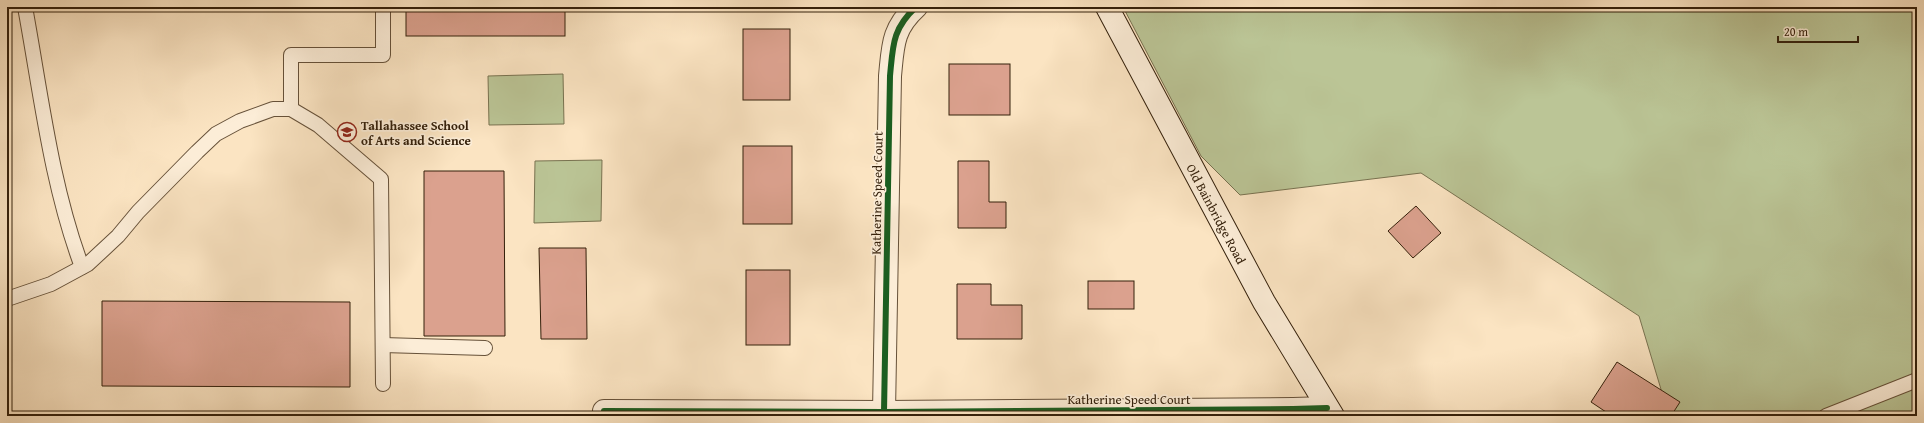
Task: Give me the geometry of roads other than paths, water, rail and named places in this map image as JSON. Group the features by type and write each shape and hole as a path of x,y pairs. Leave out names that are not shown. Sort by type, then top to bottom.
{"street":[{"name":"Katherine Speed Court","path":"884,412 890,76 894,41 898,27 916,7"},
{"name":"Old Bainbridge Road","path":"1107,7 1264,302 1330,412"},
{"name":"Katherine Speed Court","path":"604,411 884,412 1293,409 1330,412"}],"lane":[{"path":"25,7 57,181 69,232 82,267"},
{"path":"291,108 291,55 383,55 383,7"},
{"path":"7,299 51,284 82,267 109,244 138,212 216,134 240,121 273,109 291,108 318,125 381,179 383,384"},
{"path":"383,345 485,348"},
{"path":"1826,416 1917,380"}],"place":[{"name":"Tallahassee School of Arts and Science","path":"347,132"}]}
